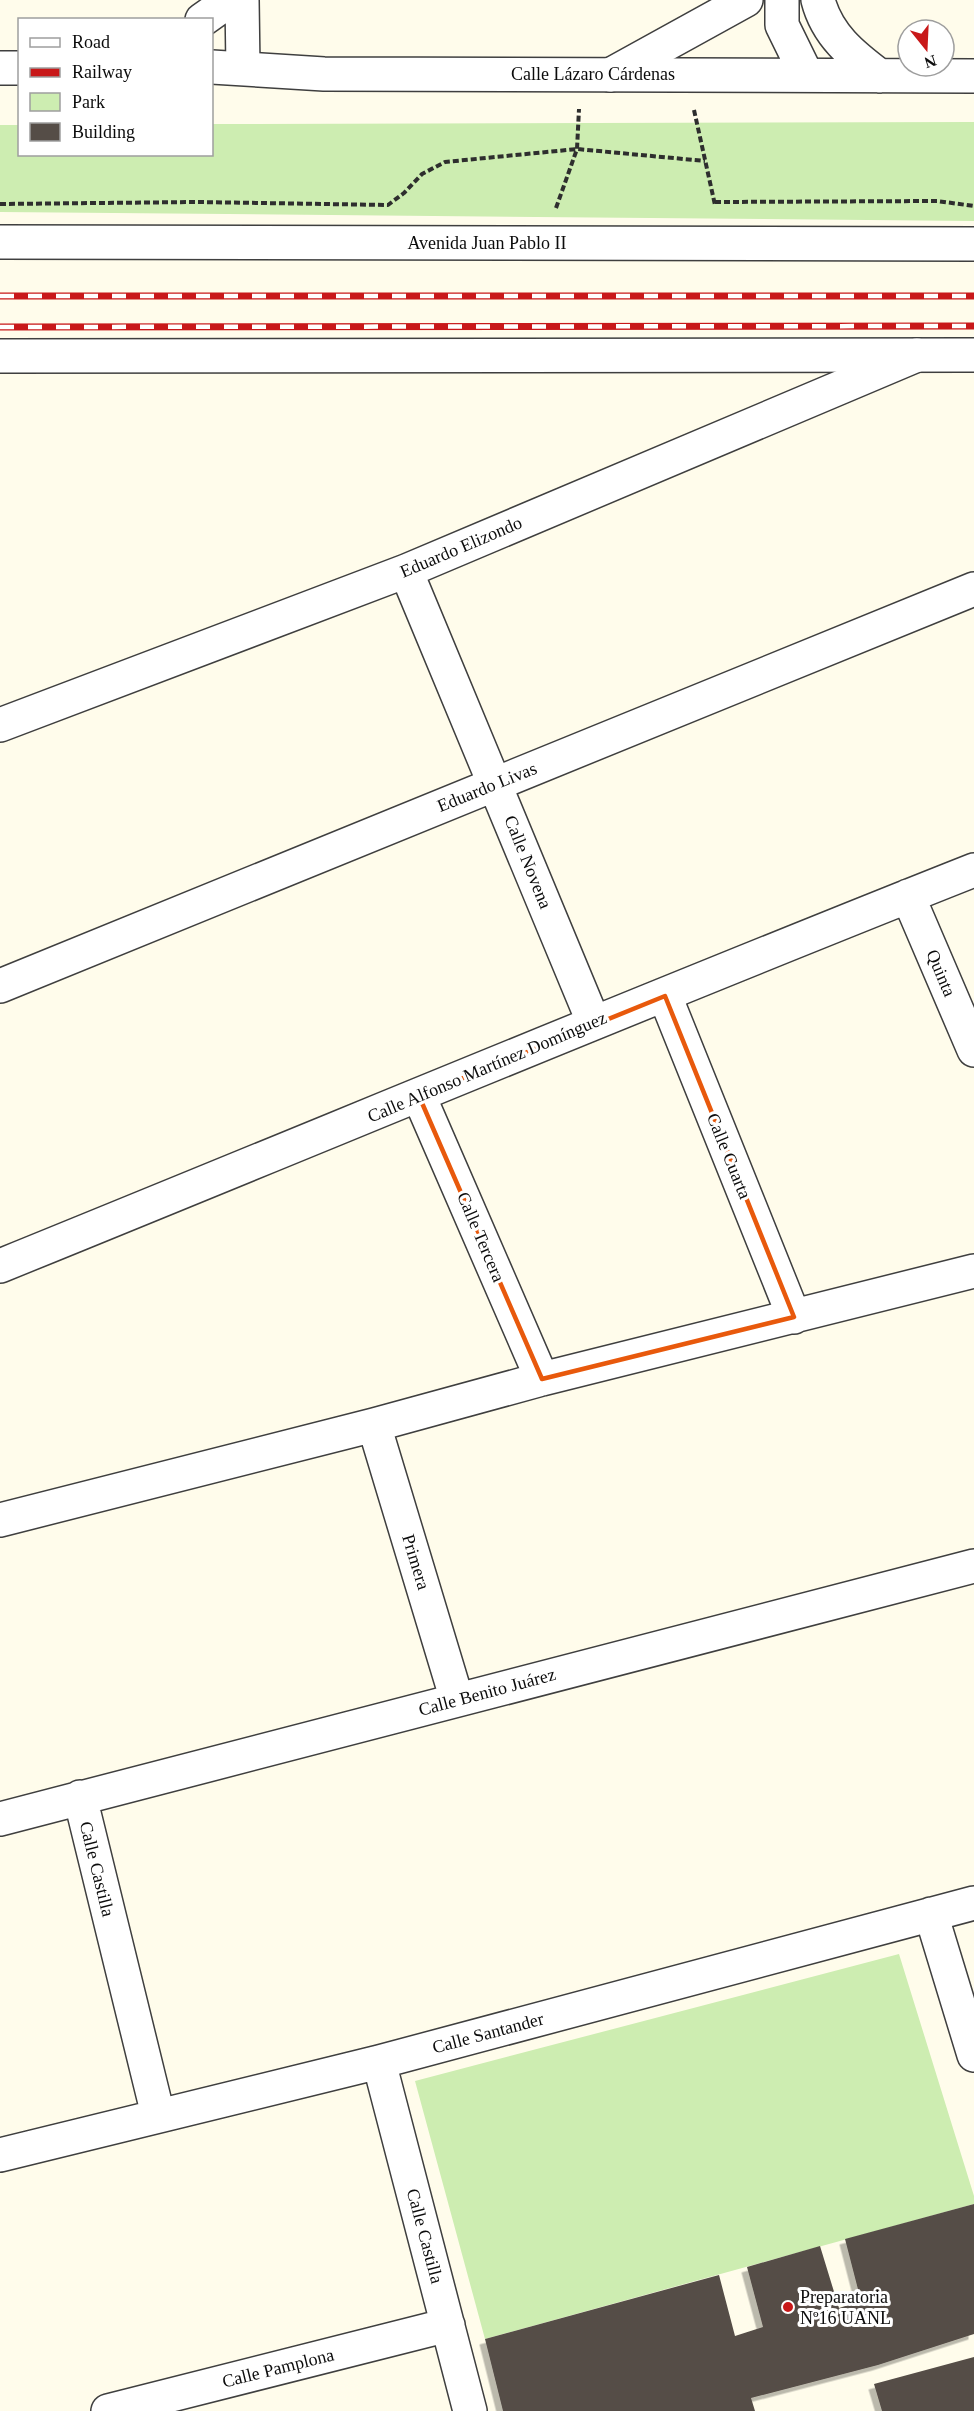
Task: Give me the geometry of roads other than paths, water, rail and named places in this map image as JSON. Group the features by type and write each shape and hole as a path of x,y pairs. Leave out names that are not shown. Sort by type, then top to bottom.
{"street":[{"path":"205,18 230,0"},
{"path":"227,68 242,0"},
{"path":"596,75 746,0"},
{"path":"782,0 782,25 806,74"},
{"path":"818,0 830,31 850,54 880,76"},
{"path":"0,68 18,68"},
{"name":"Calle Lázaro Cárdenas","path":"227,68 324,74 974,76"},
{"name":"Avenida Juan Pablo II","path":"0,242 974,244"},
{"name":"Eduardo Elizondo","path":"0,725 406,571 917,355"},
{"path":"0,356 974,355"},
{"name":"Calle Novena","path":"406,571 593,1021"},
{"name":"Eduardo Livas","path":"0,986 974,589"},
{"name":"Calle Alfonso Martínez Domínguez","path":"0,1266 419,1096 593,1021 665,996 974,870"},
{"name":"Quinta","path":"908,896 974,1050"},
{"name":"Calle Cuarta","path":"665,996 794,1317"},
{"name":"Calle Tercera","path":"419,1096 542,1379"},
{"path":"0,1520 374,1425 542,1379 974,1271"},
{"name":"Primera","path":"374,1425 457,1700"},
{"name":"Calle Benito Juárez","path":"0,1819 974,1566"},
{"name":"Calle Castilla","path":"80,1797 158,2115"},
{"name":"Calle Santander","path":"0,2155 379,2062 974,1903"},
{"path":"931,1914 974,2055"},
{"name":"Calle Castilla","path":"379,2062 470,2411"},
{"name":"Calle Pamplona","path":"108,2411 448,2325"}],"railway":[{"path":"0,296 974,296"},
{"path":"0,327 974,326"}],"place":[{"name":"Preparatoria Nº16 UANL","path":"788,2307"}]}
